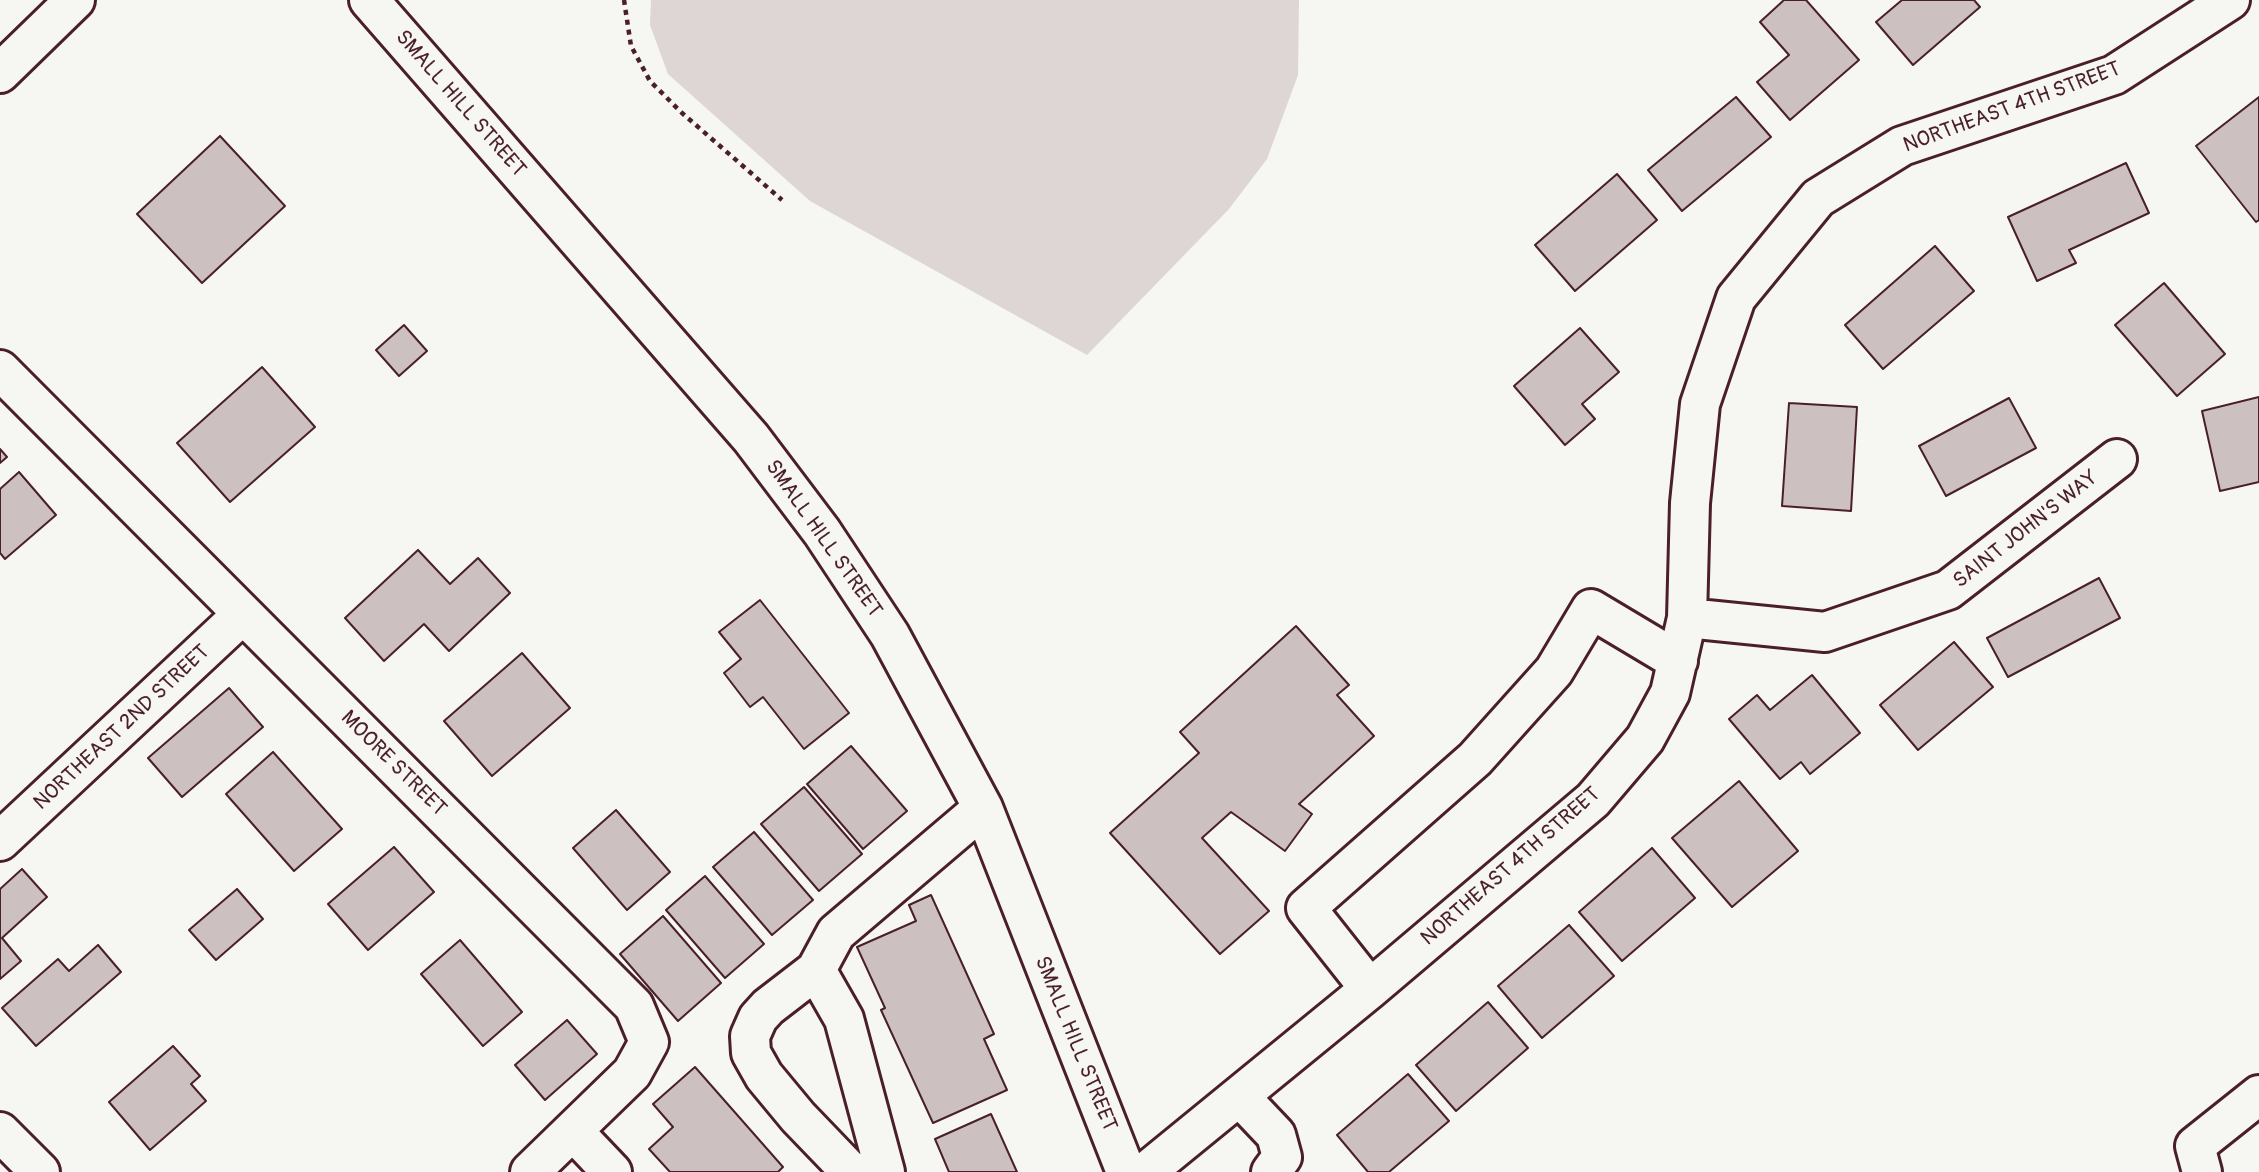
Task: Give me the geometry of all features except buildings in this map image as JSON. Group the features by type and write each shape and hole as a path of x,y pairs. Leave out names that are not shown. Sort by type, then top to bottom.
{"street":[{"path":"0,73 75,0"},
{"name":"SMALL HILL STREET","path":"369,0 751,438 822,532 890,635 983,808 1126,1172"},
{"name":"NORTHEAST 4TH STREET","path":"1146,1172 1370,989 1593,800 1645,739 1670,693 1688,618 1690,503 1700,404 1736,298 1818,198 1902,146 2114,75 2230,0"},
{"name":"MOORE STREET","path":"0,370 634,1006 649,1042 632,1073 573,1131"},
{"name":"SAINT JOHN'S WAY","path":"1688,618 1825,632 1948,590 2117,460"},
{"path":"1370,989 1306,908 1475,759 1554,671 1591,609 1678,661"},
{"name":"NORTHEAST 2ND STREET","path":"0,841 243,614"},
{"path":"853,1172 798,1117 764,1076 751,1053 750,1036 758,1018 816,970 836,933 983,808"},
{"path":"816,970 844,1019 885,1172"},
{"path":"2202,1172 2195,1146 2259,1095"},
{"path":"1239,1096 1276,1135 1282,1157 1271,1172"},
{"path":"530,1172 573,1131 612,1172"},
{"path":"0,1132 40,1172"}],"path":[{"path":"624,0 631,46 650,81 682,113 782,200"}],"shaded area":[{"path":"651,0 1299,0 1298,75 1267,159 1229,209 1087,355 810,201 668,74 650,25"}]}
